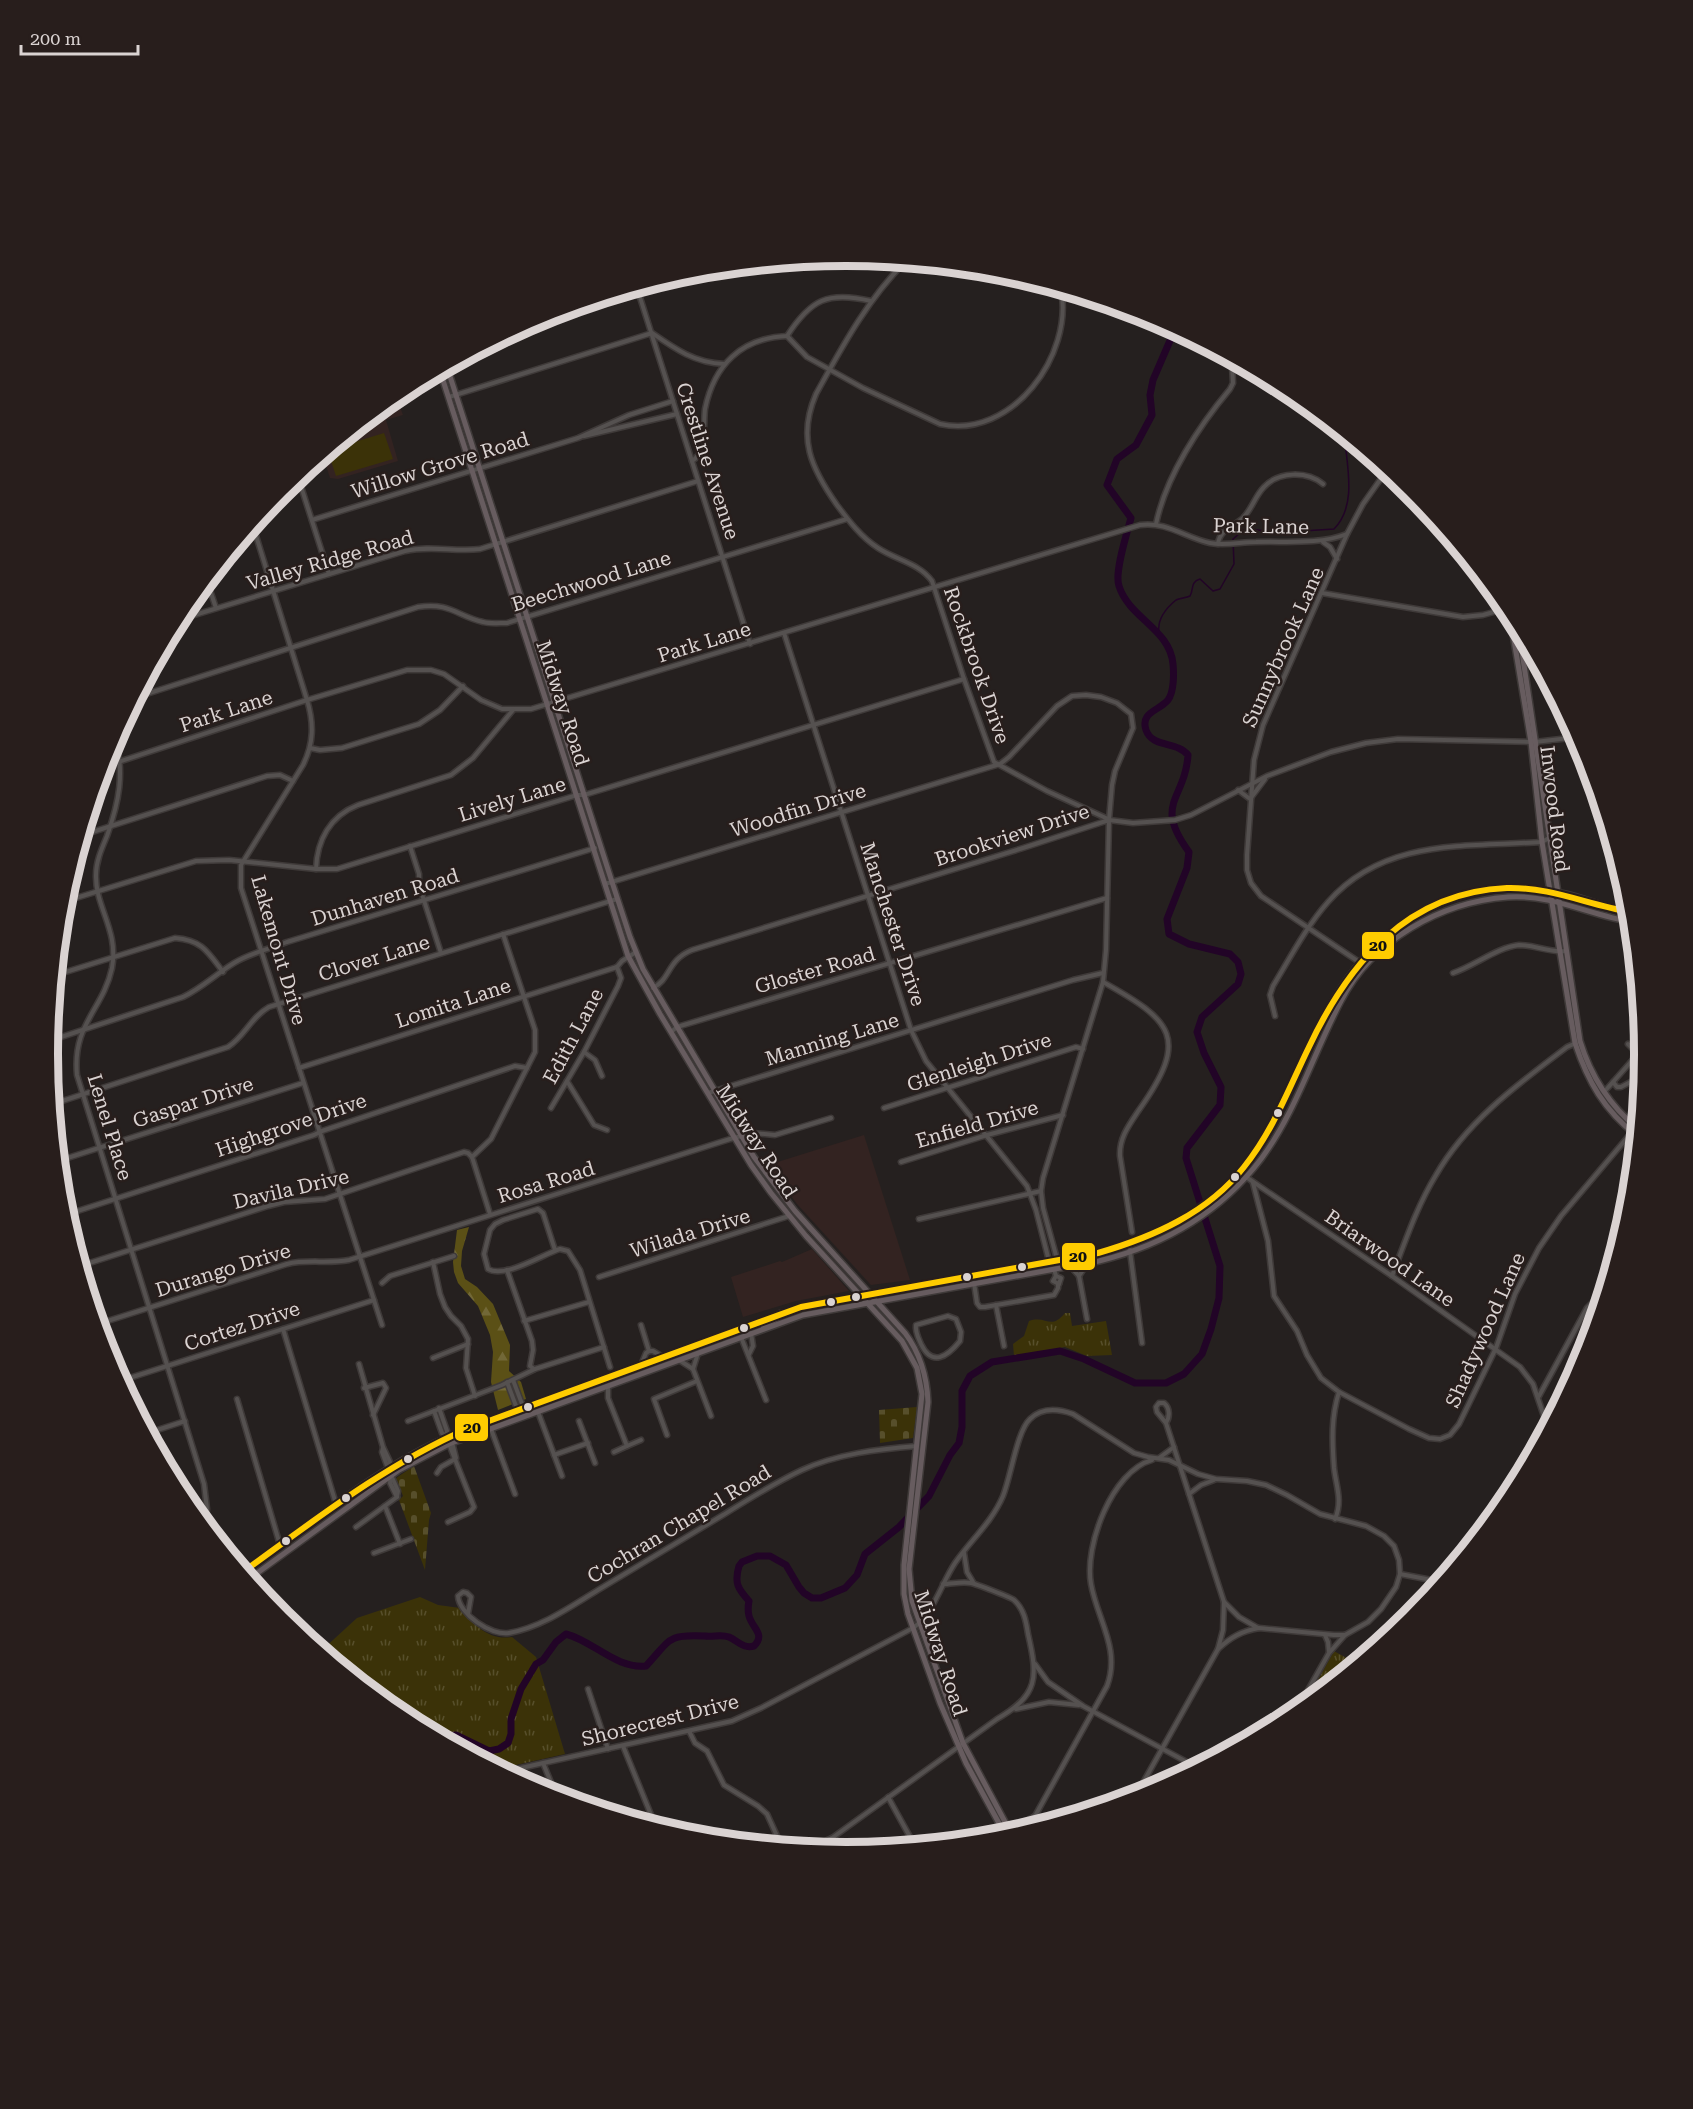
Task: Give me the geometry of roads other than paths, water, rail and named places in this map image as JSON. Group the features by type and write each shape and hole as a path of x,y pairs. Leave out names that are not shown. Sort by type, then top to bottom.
{"main road":[{"name":"Midway Road","path":"449,374 601,846 608,883"},
{"name":"Midway Road","path":"443,378 593,848 643,969 741,1136 768,1176 795,1211 910,1340 922,1388 919,1486 909,1582 916,1626"},
{"path":"453,411 460,409"},
{"name":"Inwood Road","path":"1515,638 1523,676"},
{"name":"Inwood Road","path":"1520,646 1549,838 1553,892"},
{"name":"Inwood Road","path":"1533,742 1542,842 1555,901 1577,1042 1601,1095 1631,1126"},
{"path":"249,1568 388,1468 446,1437 781,1312 869,1293 1098,1253 1155,1234 1183,1219 1216,1196 1240,1171 1266,1137 1332,999 1359,961 1380,940 1402,924 1421,912 1452,898 1498,889 1526,888 1553,892 1620,909"},
{"path":"255,1575 392,1475 422,1457 449,1444 760,1329 803,1315 867,1302 1130,1254 1159,1242 1210,1211 1246,1177 1277,1135 1341,1000 1365,966 1409,929 1447,910 1478,901 1508,897 1555,901 1622,920"},
{"name":"Midway Road","path":"614,900 628,956 733,1138 789,1216 913,1352"},
{"path":"1298,1073 1305,1076"},
{"path":"1240,1171 1246,1177"},
{"path":"789,1216 795,1211"},
{"path":"819,1250 825,1245"},
{"path":"1054,1269 1057,1259"},
{"path":"1049,1261 1054,1269"},
{"path":"889,1316 886,1305 893,1298"},
{"path":"760,1329 780,1317 781,1312"},
{"path":"738,1329 741,1336"},
{"path":"521,1409 524,1417"},
{"path":"446,1437 449,1444"},
{"name":"Midway Road","path":"920,1446 907,1531 903,1581 905,1602 961,1745"},
{"path":"388,1468 392,1475"},
{"path":"336,1505 341,1512"},
{"path":"280,1545 284,1553"},
{"path":"961,1745 1004,1826"}],"street":[{"name":"Rockbrook Drive","path":"900,268 871,301 829,370 810,408 808,442 810,455 818,476 856,529 876,547 925,572 935,588 992,759 1047,791 1108,820"},
{"name":"Crestline Avenue","path":"639,294 750,644"},
{"path":"787,336 796,321 820,302 841,296 871,301"},
{"path":"787,336 807,357 829,370 940,424 951,427 965,426 985,422 1012,407 1029,391 1043,372 1053,349 1063,319 1062,297"},
{"path":"449,397 652,333 685,356 703,362 724,364"},
{"path":"692,461 699,454 705,409 714,380 724,364 750,344 787,336"},
{"path":"1156,524 1164,498 1186,452 1201,426 1233,383 1232,367"},
{"name":"Willow Grove Road","path":"578,438 629,415 673,401"},
{"name":"Willow Grove Road","path":"312,520 578,438 656,421 677,414"},
{"path":"1218,544 1223,532 1242,519 1263,488 1276,479 1302,475 1315,478 1323,484"},
{"path":"1347,534 1363,504 1382,477"},
{"name":"Valley Ridge Road","path":"192,616 414,549 471,550 504,542 698,481"},
{"path":"301,486 329,574"},
{"name":"Beechwood Lane","path":"146,694 291,646 426,606 450,608 482,622 507,623 847,519"},
{"name":"Park Lane","path":"114,763 407,670 431,670 444,674 481,700 502,708 531,710 1134,526 1156,524 1218,544 1323,542 1347,534"},
{"name":"Lakemont Drive","path":"255,534 308,700 313,730 310,748 303,765 243,862 240,874 241,888 382,1325"},
{"name":"Sunnybrook Lane","path":"1347,534 1338,559 1263,725 1254,760 1246,855 1251,883 1267,900 1365,966"},
{"name":"Park Lane","path":"1323,542 1338,559"},
{"path":"210,590 216,608"},
{"path":"1322,593 1463,616 1498,612"},
{"name":"Manchester Drive","path":"784,633 911,1030 926,1060 1031,1193"},
{"name":"Lively Lane","path":"75,898 196,861 214,859 337,869 964,680"},
{"path":"310,748 320,750 342,748 419,724 440,710 463,686"},
{"path":"1000,764 1064,700 1086,695 1117,703 1131,714 1133,728 1115,771 1108,820 1106,950 1103,982 1041,1191 1043,1208 1057,1259"},
{"path":"316,869 320,844 331,822 345,810 451,775 473,758 513,710"},
{"name":"Brookview Drive","path":"647,992 663,981 673,962 685,953 1108,820 1151,823 1175,820 1191,815 1267,776 1331,752 1366,743 1398,739 1533,742 1568,738"},
{"name":"Lenel Place","path":"118,753 120,792 97,867 98,891 111,934 114,956 108,980 82,1029 77,1048 77,1075 169,1365 204,1484 207,1514"},
{"name":"Woodfin Drive","path":"608,883 1000,764"},
{"path":"91,833 267,776 280,775 293,781"},
{"path":"1239,790 1250,799 1267,776"},
{"path":"1275,1016 1270,995 1273,986 1326,904 1362,872 1388,858 1432,849 1542,842 1549,838"},
{"path":"410,846 419,874 419,885 441,953"},
{"name":"Dunhaven Road","path":"59,1037 195,992 233,964 287,942 601,846"},
{"name":"Gloster Road","path":"670,1032 677,1027 1107,898"},
{"name":"Clover Lane","path":"60,1102 228,1047 238,1040 255,1017 269,1007 614,900"},
{"path":"490,1214 472,1157 490,1138 535,1052 535,1030 503,934"},
{"path":"63,973 175,938 196,941 223,972"},
{"path":"1453,973 1514,946 1528,946 1550,952 1563,951"},
{"name":"Edith Lane","path":"551,1108 584,1052 618,986 621,978 617,967 628,956 636,952"},
{"name":"Lomita Lane","path":"299,1068 617,967"},
{"name":"Manning Lane","path":"708,1093 1072,980 1103,973"},
{"path":"1103,982 1157,1017 1165,1028 1169,1042 1164,1071 1121,1140 1120,1156 1132,1232"},
{"path":"1392,1276 1412,1223 1431,1183 1461,1139 1498,1100 1577,1042"},
{"path":"1628,1044 1634,1050"},
{"name":"Glenleigh Drive","path":"884,1108 1076,1047 1083,1049"},
{"path":"584,1052 595,1060 602,1076"},
{"path":"1601,1095 1634,1059"},
{"path":"1631,1062 1634,1065"},
{"name":"Highgrove Drive","path":"75,1212 515,1066 527,1068"},
{"path":"567,1080 594,1125 607,1130"},
{"path":"1613,1082 1617,1087 1622,1087 1633,1081"},
{"name":"Gaspar Drive","path":"65,1159 303,1083"},
{"name":"Enfield Drive","path":"901,1162 987,1135 1063,1115"},
{"name":"Rosa Road","path":"359,1257 733,1138 753,1133 775,1135 831,1118"},
{"name":"Shadywood Lane","path":"1253,1183 1268,1241 1276,1301 1297,1331 1314,1368 1325,1382 1339,1392 1429,1438 1440,1439 1450,1435 1459,1424 1496,1348 1515,1294 1539,1248 1561,1216 1630,1138"},
{"name":"Davila Drive","path":"87,1264 268,1206 284,1202 325,1199 464,1152 472,1157"},
{"name":"Briarwood Lane","path":"1246,1177 1496,1348 1530,1378 1545,1418"},
{"path":"919,1219 1041,1191"},
{"path":"1031,1193 1049,1261"},
{"path":"555,1250 541,1210 531,1210 495,1224 490,1230 484,1258 491,1272 507,1270 537,1260 555,1250 565,1249 578,1265 610,1367"},
{"name":"Wilada Drive","path":"599,1277 789,1216"},
{"path":"1129,1244 1142,1343"},
{"path":"381,1282 390,1276 454,1256"},
{"name":"Durango Drive","path":"105,1322 287,1264 304,1261 339,1262 359,1257"},
{"path":"433,1262 445,1307 466,1332 468,1344 466,1368 475,1396"},
{"path":"1079,1276 1088,1263"},
{"path":"1070,1266 1079,1276 1087,1319"},
{"path":"974,1283 977,1303 980,1306 996,1305 1054,1294 1058,1284 1053,1280 1056,1276 1054,1269"},
{"path":"507,1270 532,1341 530,1366 535,1369"},
{"path":"1538,1397 1587,1308 1596,1299"},
{"name":"Cortez Drive","path":"128,1378 374,1300"},
{"path":"524,1321 589,1302"},
{"path":"996,1305 1004,1346"},
{"path":"948,1316 956,1318 961,1338 958,1344 940,1358 935,1359 929,1356 921,1345 915,1328 918,1324 948,1316"},
{"path":"641,1325 649,1351"},
{"path":"283,1329 336,1505"},
{"path":"749,1355 753,1346 751,1333"},
{"path":"741,1336 766,1400"},
{"path":"433,1358 468,1344"},
{"path":"913,1352 921,1345"},
{"path":"408,1421 475,1396 535,1369 604,1347"},
{"path":"649,1351 652,1350 663,1357"},
{"path":"913,1352 924,1350"},
{"path":"640,1365 649,1351"},
{"path":"698,1353 693,1369 711,1416"},
{"path":"679,1360 693,1369"},
{"path":"358,1364 383,1447 390,1462 388,1468"},
{"path":"507,1382 516,1406 521,1409 522,1404 513,1380"},
{"path":"667,1434 654,1399 697,1382"},
{"path":"364,1388 383,1383 386,1388 373,1415"},
{"path":"608,1386 608,1398 627,1446"},
{"path":"598,1389 608,1398"},
{"path":"1335,1519 1340,1504 1334,1469 1332,1427 1339,1392"},
{"path":"237,1399 280,1545"},
{"path":"1141,1785 1218,1648 1223,1630 1224,1602 1166,1423 1157,1412 1156,1407 1159,1403 1164,1403 1168,1408 1169,1417 1166,1423"},
{"path":"439,1408 447,1431 446,1437"},
{"path":"916,1626 928,1613 943,1584 998,1506 1012,1470 1020,1434 1025,1424 1033,1416 1054,1410 1073,1414 1134,1453 1169,1460 1198,1474 1216,1479 1266,1485 1320,1514 1366,1527 1384,1536 1397,1553 1400,1574 1396,1587 1382,1610 1368,1622 1345,1635 1329,1653 1305,1695"},
{"path":"434,1411 442,1433 446,1437"},
{"path":"538,1412 562,1476"},
{"path":"155,1431 185,1421"},
{"path":"579,1421 595,1463"},
{"path":"491,1429 515,1494"},
{"path":"614,1452 641,1440"},
{"path":"554,1455 588,1443"},
{"path":"448,1521 473,1510 449,1444"},
{"name":"Cochran Chapel Road","path":"468,1614 474,1621 498,1633 508,1634 533,1627 805,1468 844,1456 920,1446"},
{"path":"1033,1820 1109,1678 1112,1662 1110,1642 1091,1584 1090,1562 1106,1506 1116,1489 1134,1468 1143,1462 1167,1454 1174,1448"},
{"path":"1134,1453 1134,1468"},
{"path":"437,1473 441,1467 455,1459"},
{"path":"356,1527 397,1497 392,1475"},
{"path":"1189,1494 1216,1479"},
{"path":"385,1506 400,1544"},
{"path":"374,1553 411,1539"},
{"path":"964,1552 967,1572 973,1583"},
{"path":"1400,1574 1433,1580"},
{"path":"943,1584 973,1583 1007,1596 1020,1607 1025,1618 1035,1664 1034,1677 1024,1699 1012,1710 961,1745"},
{"path":"463,1592 471,1597 468,1614 459,1602 458,1596 463,1592"},
{"path":"1224,1602 1239,1617 1259,1628"},
{"name":"Shorecrest Drive","path":"515,1769 732,1721 916,1626"},
{"path":"1218,1648 1234,1636 1259,1628 1345,1635"},
{"path":"1325,1635 1329,1653"},
{"path":"1035,1664 1048,1682 1083,1706 1190,1763"},
{"path":"588,1689 608,1749"},
{"path":"1012,1710 1050,1702 1083,1706"},
{"path":"689,1731 695,1743 706,1751 724,1785 767,1814 779,1839"},
{"name":"Midway Road","path":"823,1842 832,1838 961,1745"},
{"path":"623,1746 652,1818"},
{"path":"543,1763 552,1786"},
{"path":"888,1797 912,1840"},
{"path":"1025,1822 1035,1816"},
{"path":"832,1838 832,1842"}],"waterway":[{"path":"450,1736 456,1735 489,1751 499,1749 508,1743 511,1734 511,1719 521,1689 536,1664 543,1660 556,1642 566,1634 586,1642 615,1659 635,1666 646,1666 666,1644 676,1637 723,1636 744,1646 754,1646 759,1638 749,1616 749,1601 740,1589 737,1577 742,1562 757,1556 770,1556 786,1565 799,1587 812,1598 821,1598 845,1588 857,1575 865,1554 899,1527 929,1496 950,1455 959,1443 962,1427 962,1391 970,1376 992,1362 1060,1351 1084,1359 1135,1383 1166,1383 1184,1374 1202,1354 1219,1298 1220,1266 1186,1158 1187,1148 1220,1105 1221,1087 1204,1053 1197,1032 1202,1017 1238,984 1241,974 1238,962 1230,954 1189,944 1169,934 1167,919 1187,868 1189,852 1178,836 1172,812 1186,770 1188,755 1178,748 1154,740 1146,730 1148,715 1170,697 1173,664 1165,642 1131,607 1119,586 1118,572 1131,518 1107,485 1117,459 1136,445 1152,415 1150,395 1153,380 1172,337"},
{"path":"1159,633 1159,624 1165,611 1176,600 1190,596 1193,584 1197,580 1200,579 1213,591 1220,589 1234,564 1233,539 1246,528 1287,532 1334,529 1341,520 1348,499 1349,476 1345,445"}]}
